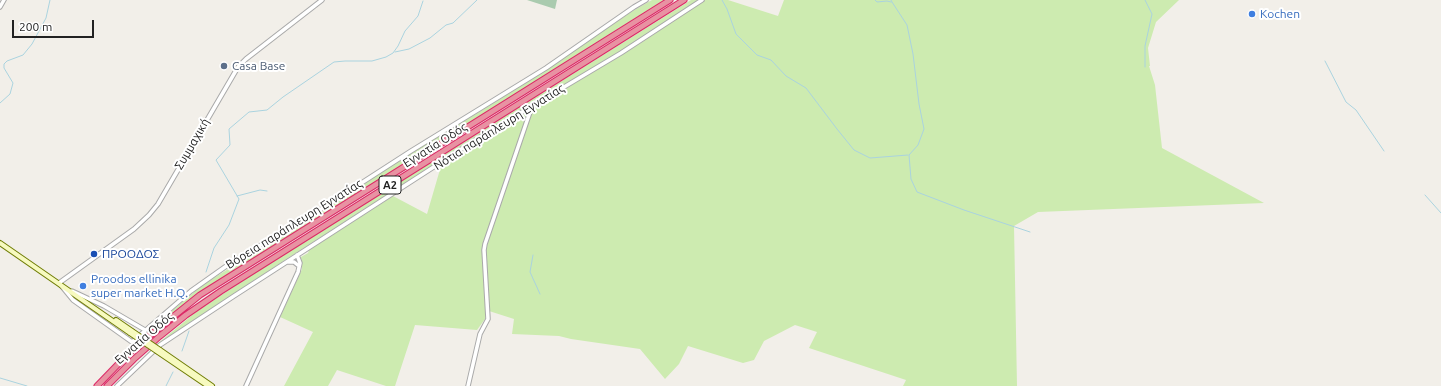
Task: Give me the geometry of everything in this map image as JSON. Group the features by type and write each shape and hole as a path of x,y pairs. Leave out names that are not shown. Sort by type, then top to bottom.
{"highway":[{"name":"Εγνατία Οδός","path":"97,386 128,354 200,295 670,0"},
{"name":"Εγνατία Οδός","path":"107,386 134,359 186,315 684,0"}],"main road":[{"path":"0,243 212,386"},
{"path":"159,351 208,386"}],"street":[{"path":"0,7 4,0"},
{"name":"Συμμαχική","path":"59,283 128,233 149,215 158,204 238,67 246,59 322,0"},
{"name":"Βόρεια παράπλευρη Εγνατίας","path":"59,283 72,300 132,342 191,291 232,262 312,214 420,144 546,68 646,0"},
{"name":"Νότια παράπλευρη Εγνατίας","path":"286,262 530,107 621,53 702,0"},
{"path":"468,386 480,334 488,319 484,250 485,244 530,112 530,107"},
{"path":"246,386 267,343 299,267 300,263 297,255"},
{"path":"117,386 160,345 286,262 292,262 299,267"},
{"path":"67,289 104,306 145,330"}],"green space":[{"path":"527,0 557,0 555,9"},
{"path":"652,0 664,0 203,291 145,338 143,336 201,286 331,205 405,156 549,68 631,12"},
{"path":"691,0 699,0 626,48 447,157 288,258 171,336 159,346 156,345 196,312 247,278"},
{"path":"705,0 728,0 778,16 784,0 1179,0 1156,22 1148,48 1149,66 1155,85 1162,148 1264,203 1038,212 1014,226 1017,386 903,386 906,380 809,348 817,332 795,325 764,341 754,360 743,363 688,346 679,364 665,379 640,349 559,336 512,334 514,319 486,311 485,319 477,330 415,325 395,386 386,386 337,370 328,386 284,386 313,332 280,317 302,269 301,257 308,253 309,250 393,196 427,214 441,166 510,122 633,48"}],"waterway":[{"path":"0,103 10,94 13,83 4,68 4,64 7,61 23,55 32,44 46,18 50,0"},
{"path":"395,52 409,49 430,38 446,25 453,23 477,0"},
{"path":"722,0 736,34 757,55 771,60 786,76 806,88 854,150 870,158 908,155"},
{"path":"875,0 877,2 891,2"},
{"path":"891,0 907,25 913,54 919,104 924,129 918,145 909,155 911,179 917,192 964,210 1030,232"},
{"path":"1145,0 1152,14 1145,46 1145,67"},
{"path":"206,272 214,248 229,225 239,199 216,160 230,145 229,129 249,112 267,110 283,97 334,62 372,61 386,57 393,53 405,31 418,16 423,1"},
{"path":"1325,61 1346,102 1356,110 1384,151"},
{"path":"237,196 260,190 267,191"},
{"path":"1425,195 1441,213"},
{"path":"533,255 530,272 540,294"},
{"path":"182,351 189,331"},
{"path":"166,386 173,372"},
{"path":"0,378 27,386"}],"place":[{"name":"Kochen","path":"1252,14"},
{"name":"Casa Base","path":"224,66"},
{"name":"ΠΡΟΟΔΟΣ","path":"94,254"},
{"name":"Proodos ellinika super market H.Q.","path":"83,286"}]}
